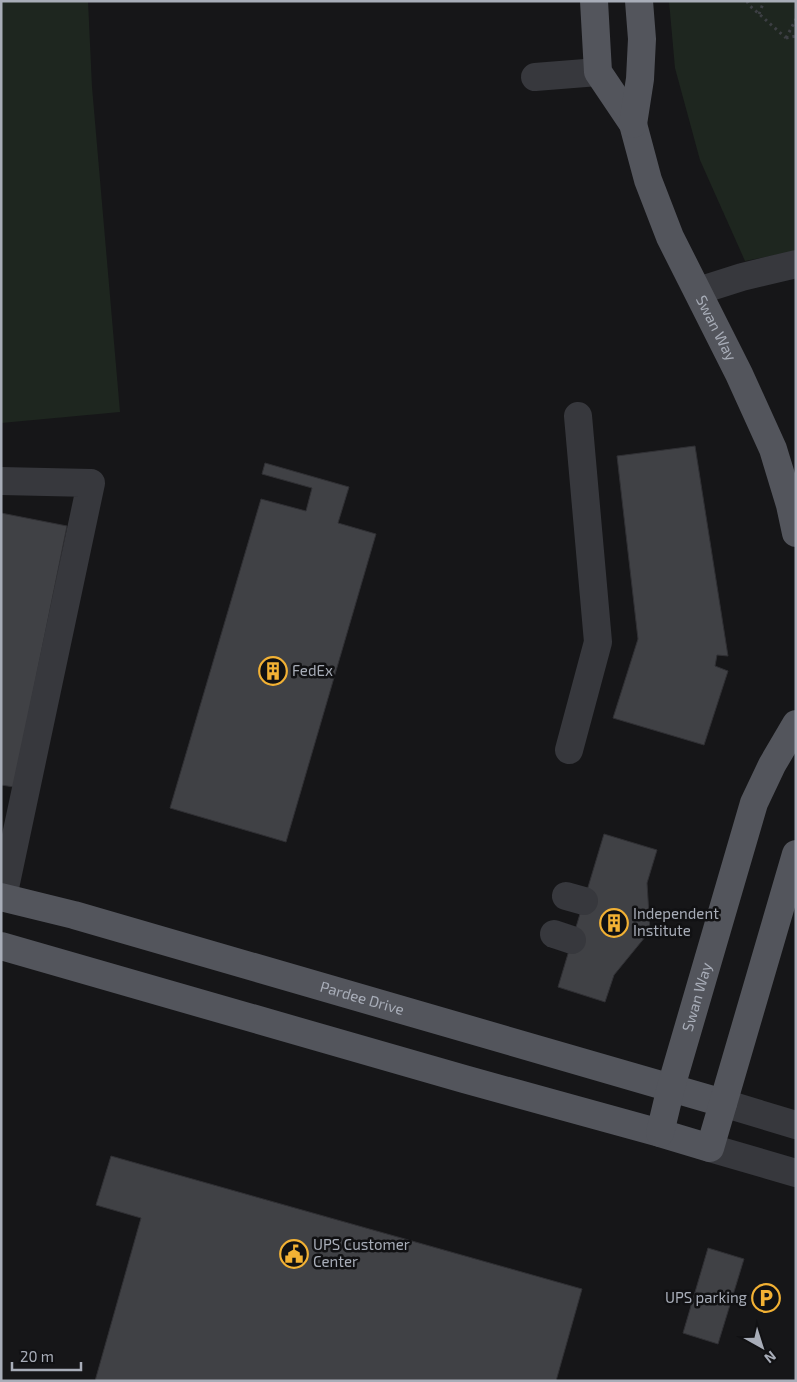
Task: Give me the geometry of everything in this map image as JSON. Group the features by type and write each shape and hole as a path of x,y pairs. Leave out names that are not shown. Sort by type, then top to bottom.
{"main road":[{"path":"594,1 598,72"},
{"name":"Swan Way","path":"633,124 640,78 642,39 639,1"},
{"name":"Swan Way","path":"598,72 633,124 648,180 667,229 739,374 773,449 790,505 796,533"},
{"name":"Swan Way","path":"660,1133 671,1087 754,803 772,765 796,724"},
{"path":"1,946 710,1148 796,854"},
{"name":"Pardee Drive","path":"2,897 93,921 723,1103"}],"lane":[{"path":"535,77 598,72"},
{"path":"698,291 742,277 796,264"},
{"path":"569,750 598,642 578,416"},
{"path":"1,481 91,483 11,812 2,897"},
{"path":"723,1103 796,1125"},
{"path":"710,1148 796,1173"}],"path":[{"path":"747,1 786,38"},
{"path":"759,14 764,1"},
{"path":"786,38 796,19"},
{"path":"786,38 796,36"}],"shaded area":[{"path":"1,1 88,1 92,87 120,412 1,423"},
{"path":"669,1 796,1 796,251 745,261 700,160 675,68"}],"building":[{"path":"695,446 728,656 717,655 715,666 728,671 704,745 613,718 638,639 617,456"},
{"name":"FedEx","path":"265,463 349,487 338,523 376,534 286,842 170,808 261,499 306,511 312,488 262,474"},
{"path":"1,513 67,526 14,787 1,785"},
{"name":"Independent Institute","path":"604,834 657,850 647,883 650,931 614,975 605,1002 558,987"},
{"name":"UPS Customer Center","path":"111,1156 582,1289 556,1381 95,1381 141,1218 96,1205"},
{"path":"708,1248 744,1259 718,1344 683,1333"}],"place":[{"name":"FedEx","path":"273,671"},
{"name":"Independent Institute","path":"614,923"},
{"name":"UPS Customer Center","path":"294,1254"},
{"name":"UPS parking","path":"766,1298"}]}
